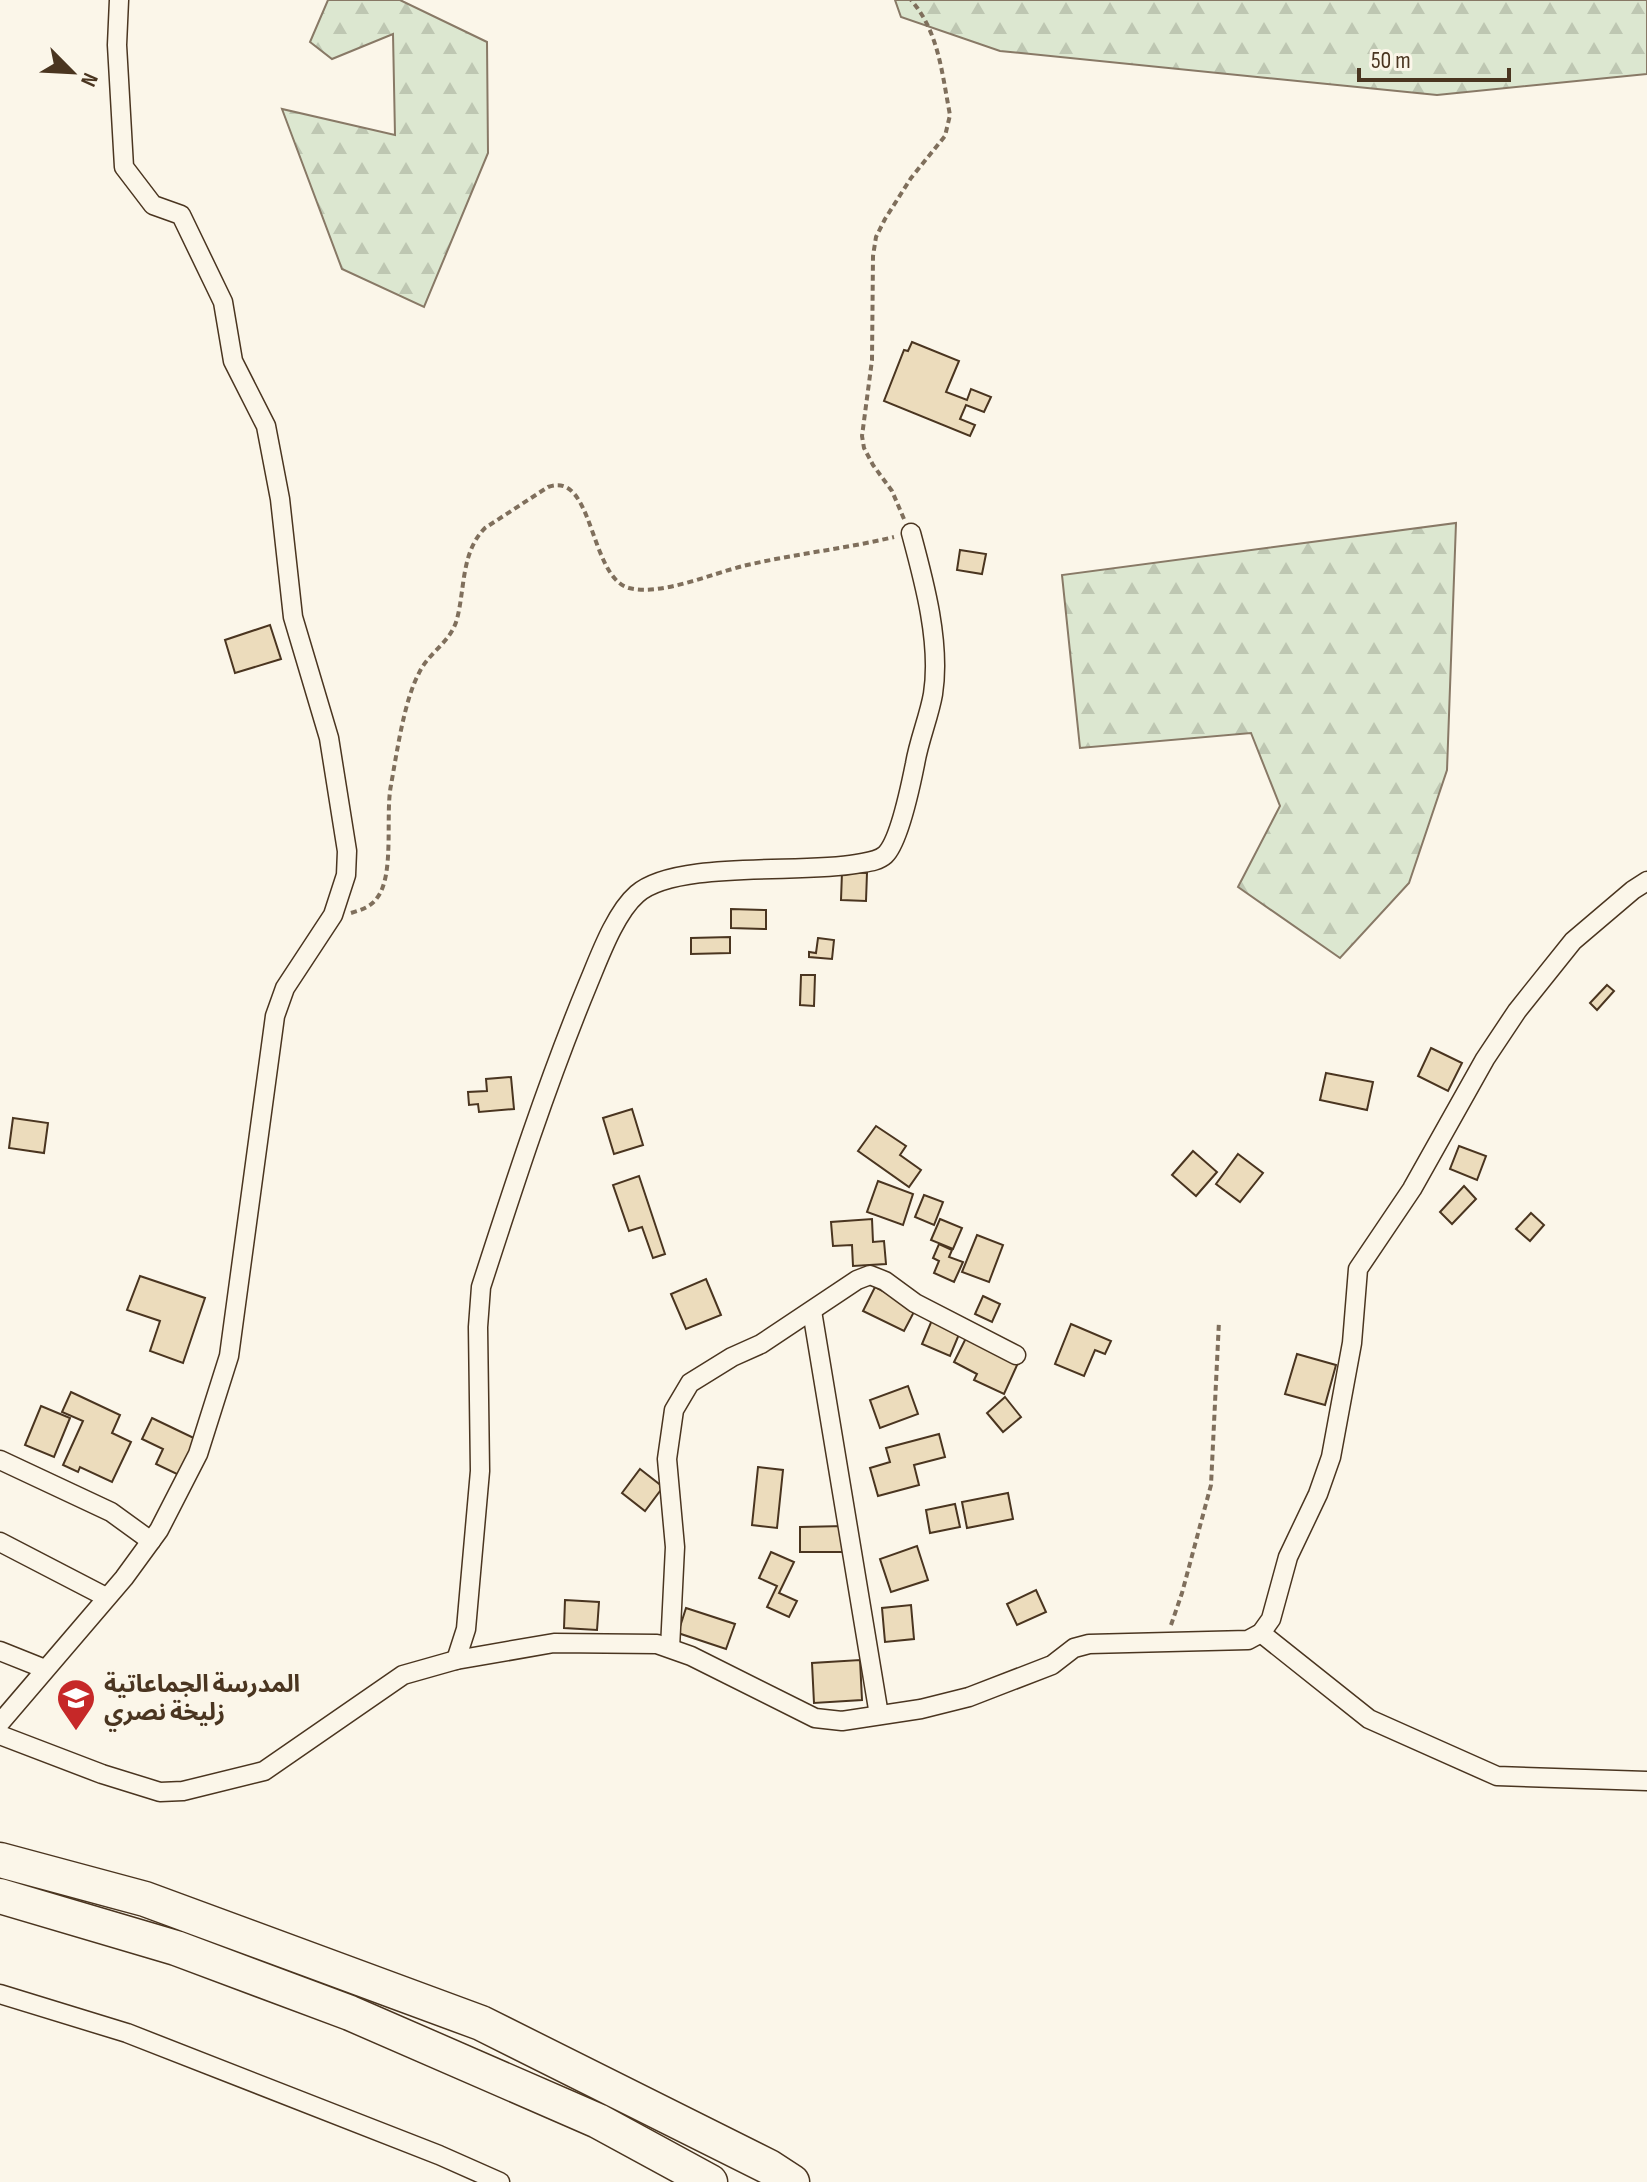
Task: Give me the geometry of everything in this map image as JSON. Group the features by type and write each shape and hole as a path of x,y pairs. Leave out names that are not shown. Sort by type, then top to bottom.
{"highway":[{"path":"0,1860 145,1899 481,2023 727,2146 792,2182"},
{"path":"0,1896 176,1948 350,2013 598,2121 710,2182"}],"street":[{"path":"0,1723 124,1578 151,1541 198,1454 229,1356 275,1016 285,988 333,915 346,875 347,851 329,738 293,617 280,499 266,426 233,361 223,302 181,215 153,205 124,167 117,45 119,0"},
{"path":"456,1660 466,1629 479,1483 478,1327 481,1287 561,1049 599,958 627,905 647,888 681,877 716,871 834,868 875,861 888,851 911,786 933,694 935,673 928,593 911,533"},
{"path":"0,1735 102,1774 160,1792 183,1791 264,1771 403,1675 456,1660 554,1643 646,1643 670,1648 733,1675 790,1708 815,1718 842,1721 921,1709 969,1697 1052,1665 1074,1648 1089,1644 1248,1640 1261,1633 1271,1619 1288,1557 1318,1494 1331,1457 1352,1343 1358,1269 1412,1189 1485,1059 1517,1011 1573,941 1647,881"},
{"path":"670,1648 675,1547 667,1459 674,1410 690,1383 732,1357 761,1344 857,1280 870,1275 877,1276 915,1303 1016,1355"},
{"path":"812,1311 879,1715"},
{"path":"0,1460 111,1512 151,1541"},
{"path":"0,1542 106,1597"},
{"path":"1261,1633 1369,1719 1497,1776 1647,1781"},
{"path":"0,1651 45,1669"},
{"path":"0,1994 127,2033 439,2155 500,2182"}],"path":[{"path":"333,915 361,910 379,896 388,856 387,813 408,701 419,671 453,631 470,550 485,528 548,487 557,484 568,487 583,507 611,576 619,584 643,589 662,588 744,566 911,533 892,491 864,448 862,436 872,360 871,276 876,237 911,178 945,136 949,126 950,115 935,39 925,15 911,0"},
{"path":"1165,1641 1182,1593 1211,1485 1219,1321"}],"green space":[{"path":"328,0 400,0 487,42 488,153 424,307 342,269 282,109 395,135 393,34 332,59 310,42"},
{"path":"895,0 1647,0 1647,74 1437,95 1000,51 901,17"},
{"path":"1456,523 1447,770 1409,883 1340,958 1238,887 1280,806 1251,733 1080,748 1062,575"}],"building":[{"path":"912,342 959,361 946,392 967,400 971,389 991,397 984,412 966,405 960,419 975,425 970,436 884,401 904,350 908,351"},
{"path":"960,550 986,554 982,574 957,570"},
{"path":"270,625 281,659 235,673 225,640"},
{"path":"842,872 867,873 866,901 841,900"},
{"path":"731,909 766,910 766,929 731,928"},
{"path":"730,937 730,953 691,954 691,938"},
{"path":"818,938 834,940 832,959 809,957 809,952 816,953"},
{"path":"801,975 815,975 814,1006 800,1005"},
{"path":"1607,985 1614,991 1597,1010 1590,1003"},
{"path":"1431,1048 1462,1063 1448,1091 1418,1076"},
{"path":"1326,1073 1373,1082 1367,1110 1320,1100"},
{"path":"511,1077 514,1109 479,1112 478,1104 469,1105 468,1092 487,1091 486,1079"},
{"path":"632,1109 643,1145 614,1154 603,1118"},
{"path":"13,1118 48,1123 44,1153 9,1148"},
{"path":"876,1126 906,1146 900,1155 921,1170 909,1187 858,1151"},
{"path":"1459,1146 1486,1156 1477,1180 1450,1169"},
{"path":"1193,1151 1217,1172 1196,1196 1172,1175"},
{"path":"1238,1154 1263,1173 1240,1202 1216,1184"},
{"path":"639,1176 665,1254 653,1258 642,1227 629,1231 613,1185"},
{"path":"878,1181 913,1194 903,1225 867,1212"},
{"path":"1464,1186 1476,1199 1452,1224 1440,1212"},
{"path":"924,1195 943,1202 934,1225 915,1217"},
{"path":"1531,1213 1544,1225 1530,1241 1516,1229"},
{"path":"872,1219 873,1242 884,1241 886,1264 853,1266 852,1245 833,1246 831,1222"},
{"path":"940,1219 962,1228 953,1249 931,1240"},
{"path":"977,1235 1003,1245 989,1282 962,1272"},
{"path":"939,1244 952,1250 949,1257 963,1262 954,1282 934,1273 939,1261 933,1258"},
{"path":"140,1276 205,1298 183,1363 150,1351 160,1321 127,1310"},
{"path":"706,1279 721,1315 686,1329 671,1294"},
{"path":"875,1287 916,1308 904,1331 863,1311"},
{"path":"983,1296 1000,1304 992,1322 975,1314"},
{"path":"932,1320 960,1332 950,1356 922,1344"},
{"path":"1071,1324 1111,1341 1105,1354 1095,1350 1084,1376 1055,1364"},
{"path":"966,1338 1018,1363 1004,1394 974,1380 977,1374 954,1362"},
{"path":"1297,1354 1336,1365 1325,1405 1285,1394"},
{"path":"908,1386 918,1414 880,1428 870,1400"},
{"path":"71,1392 120,1415 112,1433 131,1442 112,1482 80,1467 78,1472 63,1465 83,1421 62,1412"},
{"path":"1005,1397 1021,1417 1003,1432 987,1413"},
{"path":"41,1406 70,1418 54,1457 25,1445"},
{"path":"152,1418 198,1440 181,1476 156,1464 163,1449 142,1439"},
{"path":"939,1434 945,1457 914,1465 919,1485 878,1496 870,1468 890,1462 886,1448"},
{"path":"758,1467 783,1470 777,1528 752,1525"},
{"path":"640,1469 663,1487 645,1511 622,1493"},
{"path":"1008,1493 1013,1519 967,1528 962,1502"},
{"path":"955,1504 960,1527 930,1533 926,1510"},
{"path":"844,1526 844,1552 800,1552 800,1527"},
{"path":"917,1546 928,1580 891,1592 880,1559"},
{"path":"771,1552 794,1562 779,1593 797,1601 789,1617 767,1607 777,1586 759,1578"},
{"path":"1036,1590 1046,1612 1017,1625 1007,1604"},
{"path":"565,1600 599,1602 597,1630 564,1628"},
{"path":"911,1605 914,1639 885,1642 882,1608"},
{"path":"686,1608 735,1624 726,1649 678,1633"},
{"path":"860,1660 862,1700 814,1703 812,1663"}],"place":[{"name":"المدرسة الجماعاتية زليخة نصري","path":"76,1732"}]}
